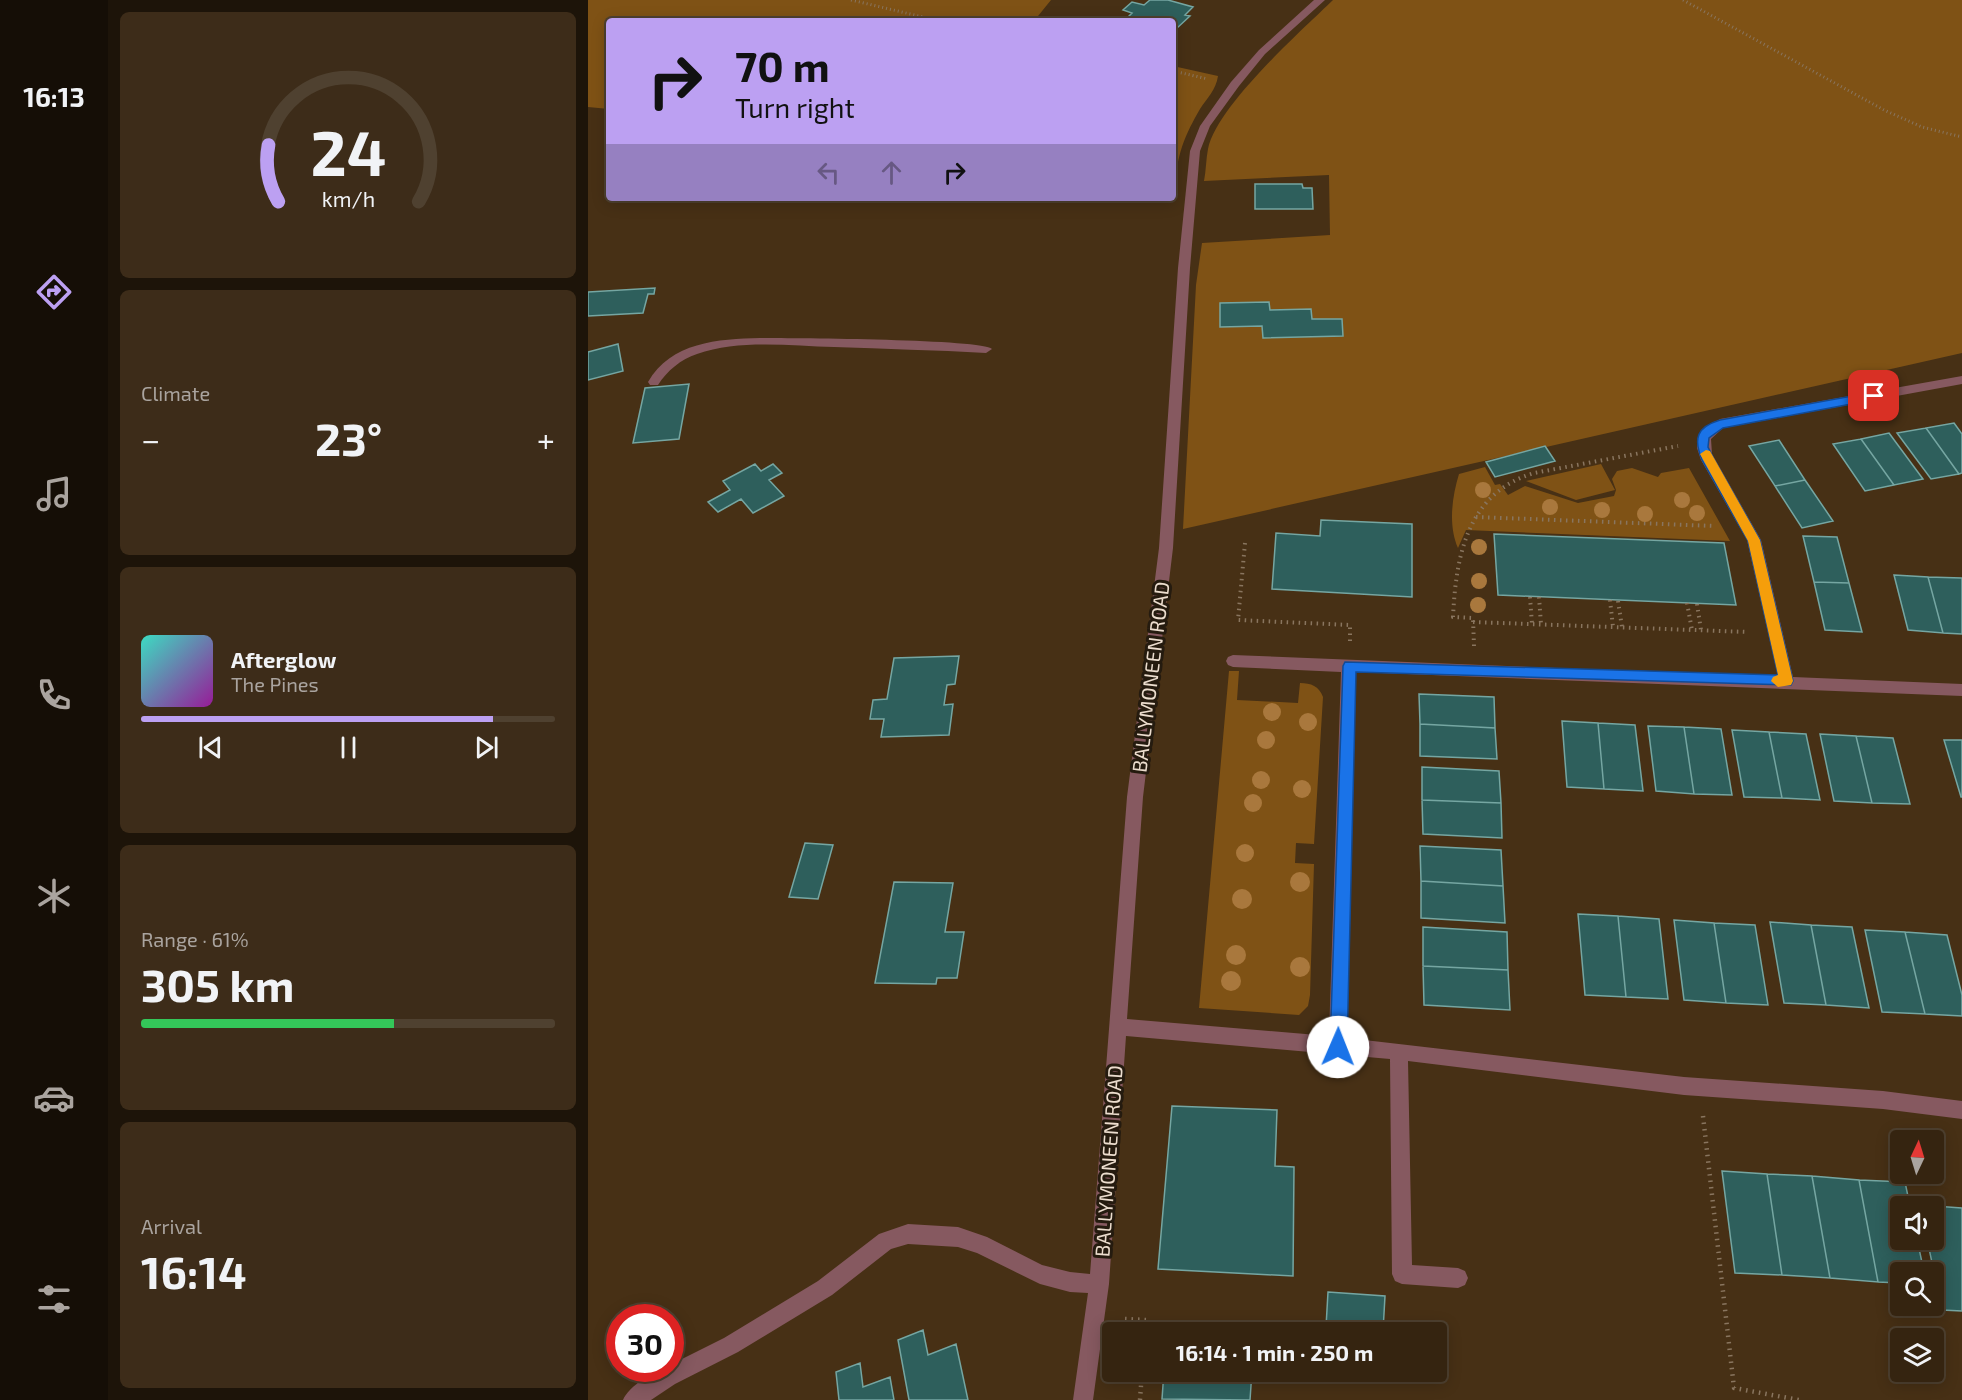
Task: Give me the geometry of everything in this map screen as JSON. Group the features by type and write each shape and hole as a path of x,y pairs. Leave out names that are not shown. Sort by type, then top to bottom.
{"street":[{"name":"BALLYMONEEN ROAD","path":"1083,1400 1099,1284 1135,797 1166,548 1191,178 1196,151 1205,126 1235,84 1262,52 1320,0"},
{"path":"654,382 658,375 673,362 693,351 725,345 783,342 986,349"},
{"path":"1786,681 1754,540 1702,447 1703,436 1720,424 1962,380"},
{"path":"1233,661 1786,681 1962,690"},
{"path":"1338,1047 1349,666"},
{"path":"1117,1027 1399,1051 1699,1087 1883,1100 1962,1110"},
{"path":"1399,1051 1402,1274 1458,1278"},
{"path":"633,1400 668,1377 731,1345 825,1288 886,1241 908,1234 958,1236 980,1244 1040,1274 1070,1282 1099,1284"}],"path":[{"path":"851,0 927,18"},
{"path":"1683,0 1815,70 1869,104 1916,125 1962,136"},
{"path":"1176,72 1235,84"},
{"path":"1476,670 1473,618 1453,617 1454,596 1457,561 1469,529 1486,500 1516,479 1554,469 1676,446 1702,447"},
{"path":"1476,517 1731,527 1746,524"},
{"path":"1245,543 1238,620 1350,625 1349,666"},
{"path":"1530,597 1532,624"},
{"path":"1539,597 1541,624"},
{"path":"1610,600 1613,627"},
{"path":"1618,601 1622,627"},
{"path":"1687,603 1692,630"},
{"path":"1697,604 1701,630"},
{"path":"1473,622 1752,633 1754,644 1778,645"},
{"path":"1699,1087 1734,1388 1800,1400"},
{"path":"1140,1400 1141,1382"}],"shaded area":[{"path":"588,0 1051,0 1036,18 606,18 606,109 588,107"},
{"path":"1333,0 1962,0 1962,353 1183,529 1196,285 1202,243 1330,235 1329,175 1204,181 1208,149 1227,112 1243,91 1261,70"},
{"path":"1176,67 1218,76 1213,90 1187,135 1176,173"},
{"path":"1601,464 1615,490 1576,500 1526,481"},
{"path":"1485,467 1495,485 1500,484 1508,495 1525,486 1578,503 1614,496 1616,490 1612,479 1617,471 1632,468 1658,477 1661,473 1689,468 1730,541 1466,530 1458,548 1453,530 1452,511 1459,474"},
{"path":"1229,671 1239,671 1237,700 1298,703 1300,683 1314,686 1323,697 1314,844 1296,843 1295,863 1314,864 1310,995 1308,1006 1299,1015 1199,1008"}],"building":[{"path":"1150,0 1168,0 1193,7 1185,15 1190,16 1176,29 1176,18 1127,18 1132,13 1123,10 1132,2 1144,5"},
{"path":"1255,184 1302,184 1303,188 1312,188 1313,209 1255,209"},
{"path":"655,288 654,294 648,294 643,313 588,316 588,292"},
{"path":"1269,302 1270,310 1311,309 1312,319 1342,319 1343,336 1263,338 1262,326 1220,327 1220,303"},
{"path":"618,344 623,371 588,380 588,352"},
{"path":"689,384 679,439 633,443 645,388"},
{"path":"1954,423 1962,434 1962,473 1959,474 1926,428"},
{"path":"1926,428 1959,474 1931,479 1897,433"},
{"path":"1889,433 1923,479 1894,485 1861,439"},
{"path":"1861,439 1894,485 1865,491 1833,444"},
{"path":"1779,440 1805,480 1775,486 1749,446"},
{"path":"1545,446 1555,461 1495,477 1486,462"},
{"path":"755,464 761,471 773,464 782,473 769,480 784,496 753,513 741,499 718,512 708,502 730,490 723,481"},
{"path":"1805,480 1833,521 1802,528 1775,486"},
{"path":"1321,520 1412,524 1412,597 1272,589 1276,533 1320,536"},
{"path":"1494,534 1724,543 1736,605 1498,595"},
{"path":"1803,536 1837,537 1849,583 1814,582"},
{"path":"1894,575 1928,577 1943,633 1908,630"},
{"path":"1928,577 1962,578 1962,634 1943,633"},
{"path":"1814,582 1849,583 1862,632 1825,630"},
{"path":"959,656 955,684 947,685 944,705 953,704 949,735 881,737 884,719 870,719 873,700 887,699 894,658"},
{"path":"1419,694 1494,697 1495,728 1420,724"},
{"path":"1562,721 1598,723 1604,789 1567,787"},
{"path":"1598,723 1635,725 1643,791 1604,789"},
{"path":"1420,724 1495,728 1497,759 1420,756"},
{"path":"1648,726 1684,727 1694,794 1656,791"},
{"path":"1684,727 1721,729 1732,795 1694,794"},
{"path":"1732,730 1769,732 1782,798 1744,797"},
{"path":"1769,732 1806,734 1820,800 1782,798"},
{"path":"1820,734 1856,736 1872,803 1834,801"},
{"path":"1856,736 1893,738 1910,804 1872,803"},
{"path":"1944,740 1962,740 1962,797 1961,797"},
{"path":"1422,767 1499,771 1501,803 1422,800"},
{"path":"1422,800 1501,803 1502,838 1423,834"},
{"path":"805,843 833,845 818,899 789,897"},
{"path":"1420,846 1501,850 1503,886 1421,881"},
{"path":"1421,881 1503,886 1505,923 1421,918"},
{"path":"894,882 953,883 945,932 964,932 957,978 937,978 936,984 875,983"},
{"path":"1578,914 1618,916 1626,997 1585,995"},
{"path":"1618,916 1659,919 1668,999 1626,997"},
{"path":"1674,920 1714,923 1726,1003 1684,1000"},
{"path":"1770,922 1811,925 1826,1005 1784,1003"},
{"path":"1714,923 1755,925 1768,1005 1726,1003"},
{"path":"1811,925 1852,927 1869,1008 1826,1005"},
{"path":"1423,927 1507,932 1508,970 1423,966"},
{"path":"1865,930 1905,932 1925,1014 1882,1012"},
{"path":"1905,932 1947,935 1962,995 1962,1016 1925,1014"},
{"path":"1423,966 1508,970 1510,1010 1424,1005"},
{"path":"1172,1106 1277,1110 1275,1166 1294,1167 1293,1276 1158,1269"},
{"path":"1722,1171 1767,1174 1782,1275 1735,1273"},
{"path":"1767,1174 1812,1176 1830,1278 1782,1275"},
{"path":"1812,1176 1859,1180 1878,1282 1830,1278"},
{"path":"1859,1180 1905,1184 1908,1196 1890,1196 1890,1250 1919,1250 1922,1262 1890,1262 1890,1283 1878,1282"},
{"path":"1944,1207 1962,1208 1962,1311 1944,1310 1944,1262 1932,1262 1929,1250 1944,1250"},
{"path":"1328,1292 1385,1296 1384,1322 1326,1322"},
{"path":"923,1330 928,1355 956,1344 968,1400 909,1400 898,1340"},
{"path":"860,1363 863,1387 890,1377 894,1400 839,1400 836,1372"},
{"path":"1163,1382 1251,1382 1250,1400 1162,1399"}],"slow traffic":[{"path":"1706,454 1754,540 1786,681 1778,681"}],"route":[{"path":"1338,1047 1349,666 1786,681 1754,540 1708,460 1702,447 1703,436 1720,424 1874,396"}]}
